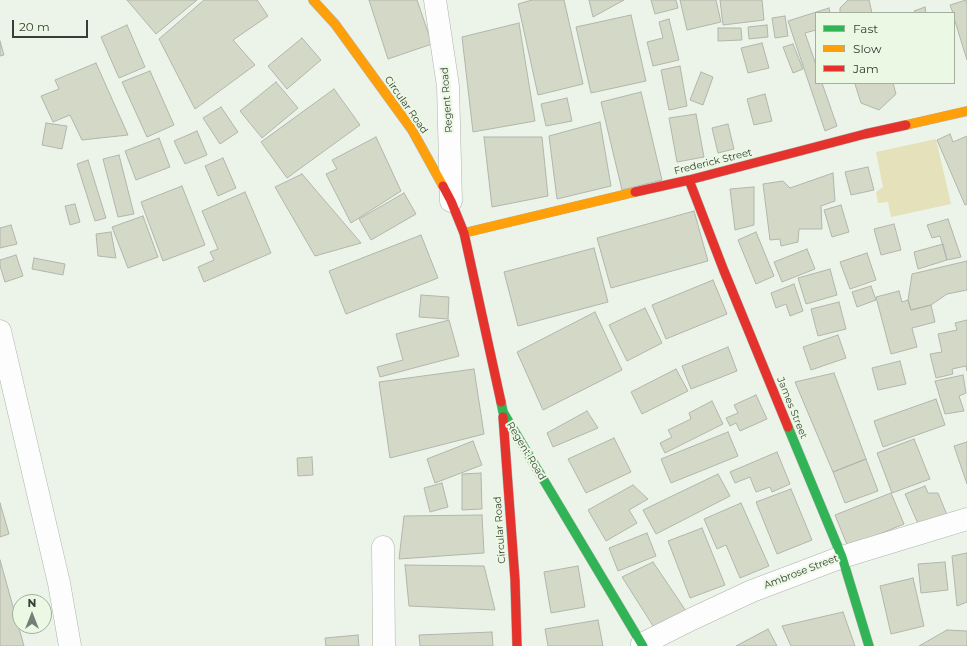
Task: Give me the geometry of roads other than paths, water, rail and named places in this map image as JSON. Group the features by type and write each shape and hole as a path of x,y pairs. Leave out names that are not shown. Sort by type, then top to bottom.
{"street":[{"name":"Circular Road","path":"313,0 335,24 412,130 451,201 464,233"},
{"name":"Regent Road","path":"435,0 448,86 451,201"},
{"name":"Frederick Street","path":"464,233 689,180 865,134 967,111"},
{"name":"James Street","path":"689,180 724,271 842,557 869,646"},
{"name":"Regent Road","path":"464,233 503,412 642,645"},
{"path":"0,331 59,583 70,646"},
{"name":"Circular Road","path":"503,412 515,580 517,646"},
{"name":"Ambrose Street","path":"642,645 692,619 752,591 842,557 967,519"},
{"path":"383,547 384,646"}]}
